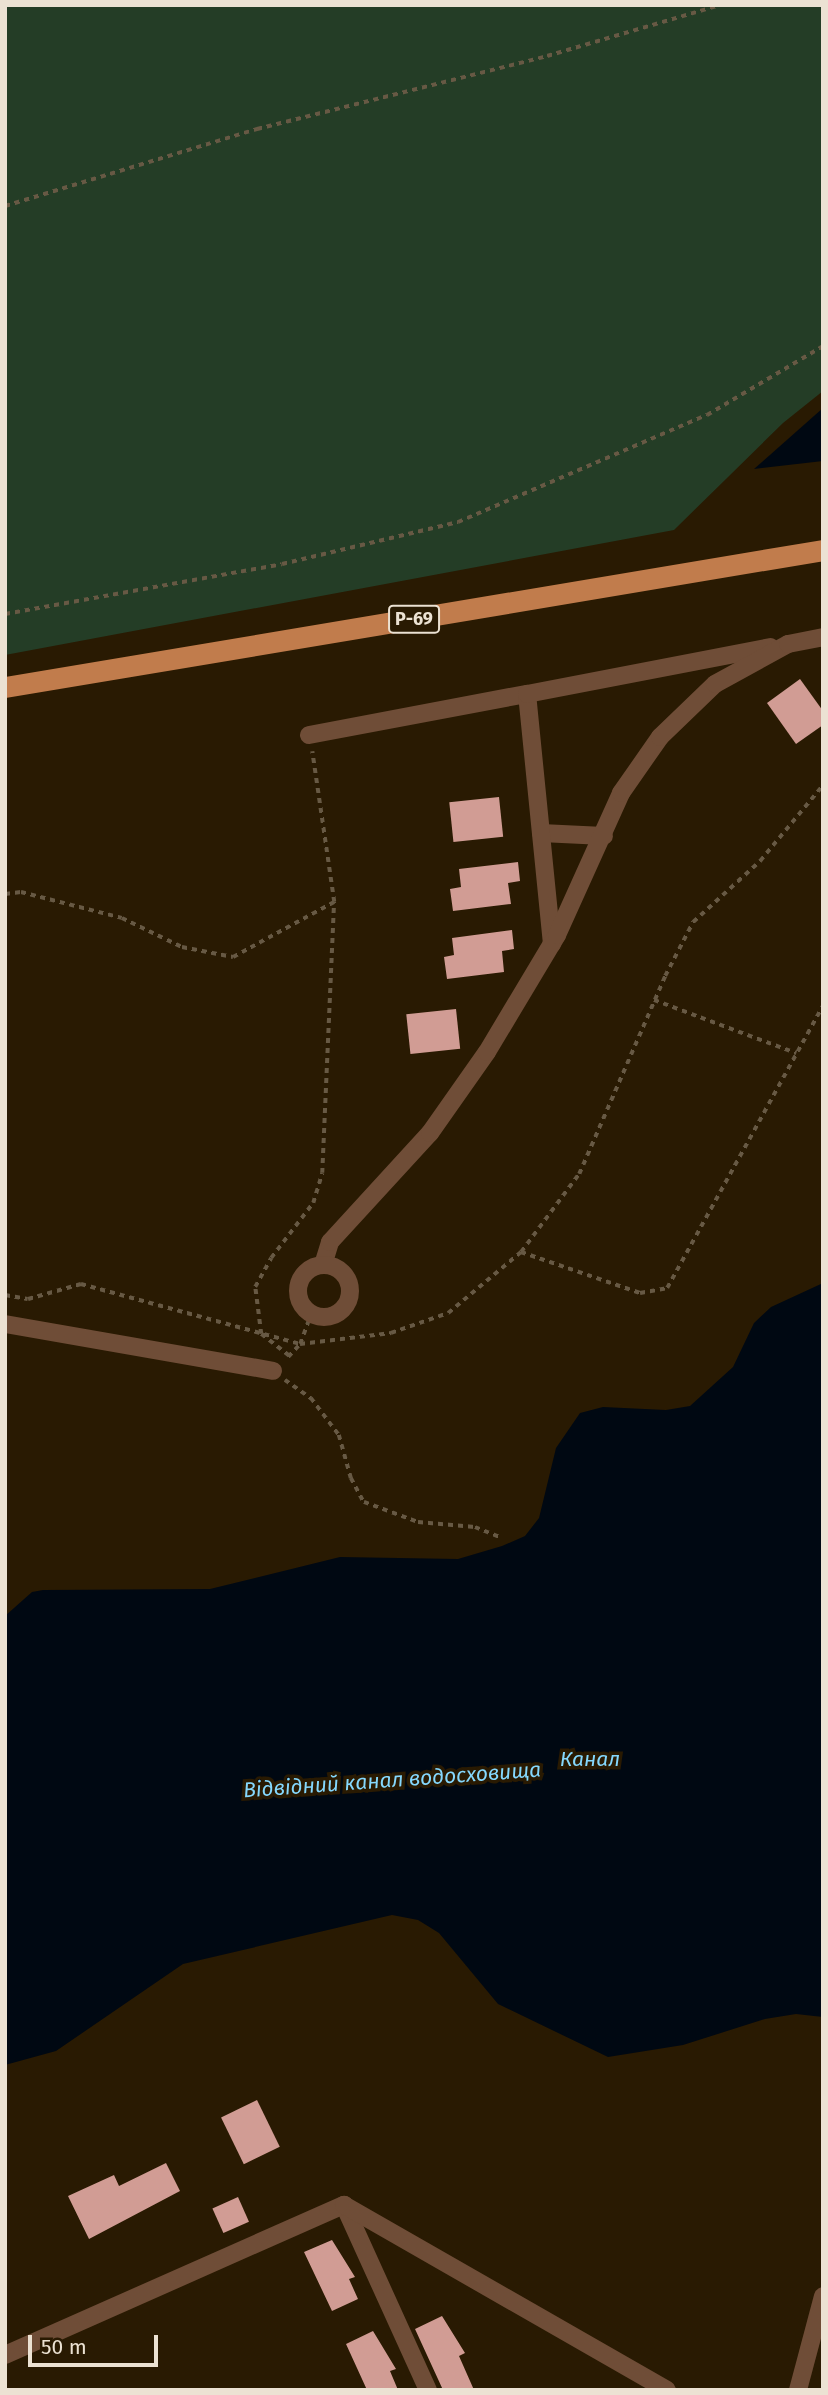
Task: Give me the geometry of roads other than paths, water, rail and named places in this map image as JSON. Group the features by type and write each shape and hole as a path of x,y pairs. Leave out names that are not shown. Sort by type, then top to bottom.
{"main road":[{"name":"Р-69","path":"5,687 823,550"}],"street":[{"path":"309,735 823,637"},
{"path":"323,1265 330,1242 430,1133 480,1063 552,944 604,836 621,793 660,737 715,684 788,644"},
{"path":"527,694 552,944"},
{"path":"541,833 604,836"},
{"path":"323,1265 340,1270 350,1293 337,1314 311,1314 300,1301 299,1285 307,1271 323,1265"},
{"path":"5,1324 273,1371"},
{"path":"5,2355 344,2205"},
{"path":"344,2205 428,2390"},
{"path":"344,2205 667,2390"},
{"path":"798,2390 823,2296"}],"water":[{"path":"823,408 823,461 754,469"},
{"name":"Канал","path":"823,1283 823,2017 796,2014 765,2019 683,2045 608,2057 498,2004 439,1933 418,1920 392,1915 183,1964 56,2051 5,2065 5,1616 32,1592 43,1590 210,1589 340,1557 458,1559 502,1546 525,1536 539,1518 556,1448 580,1413 603,1407 666,1410 690,1406 733,1367 754,1323 771,1307"}],"water label":[{"name":"Відвідний канал водосховища","path":"392,1780"}]}
